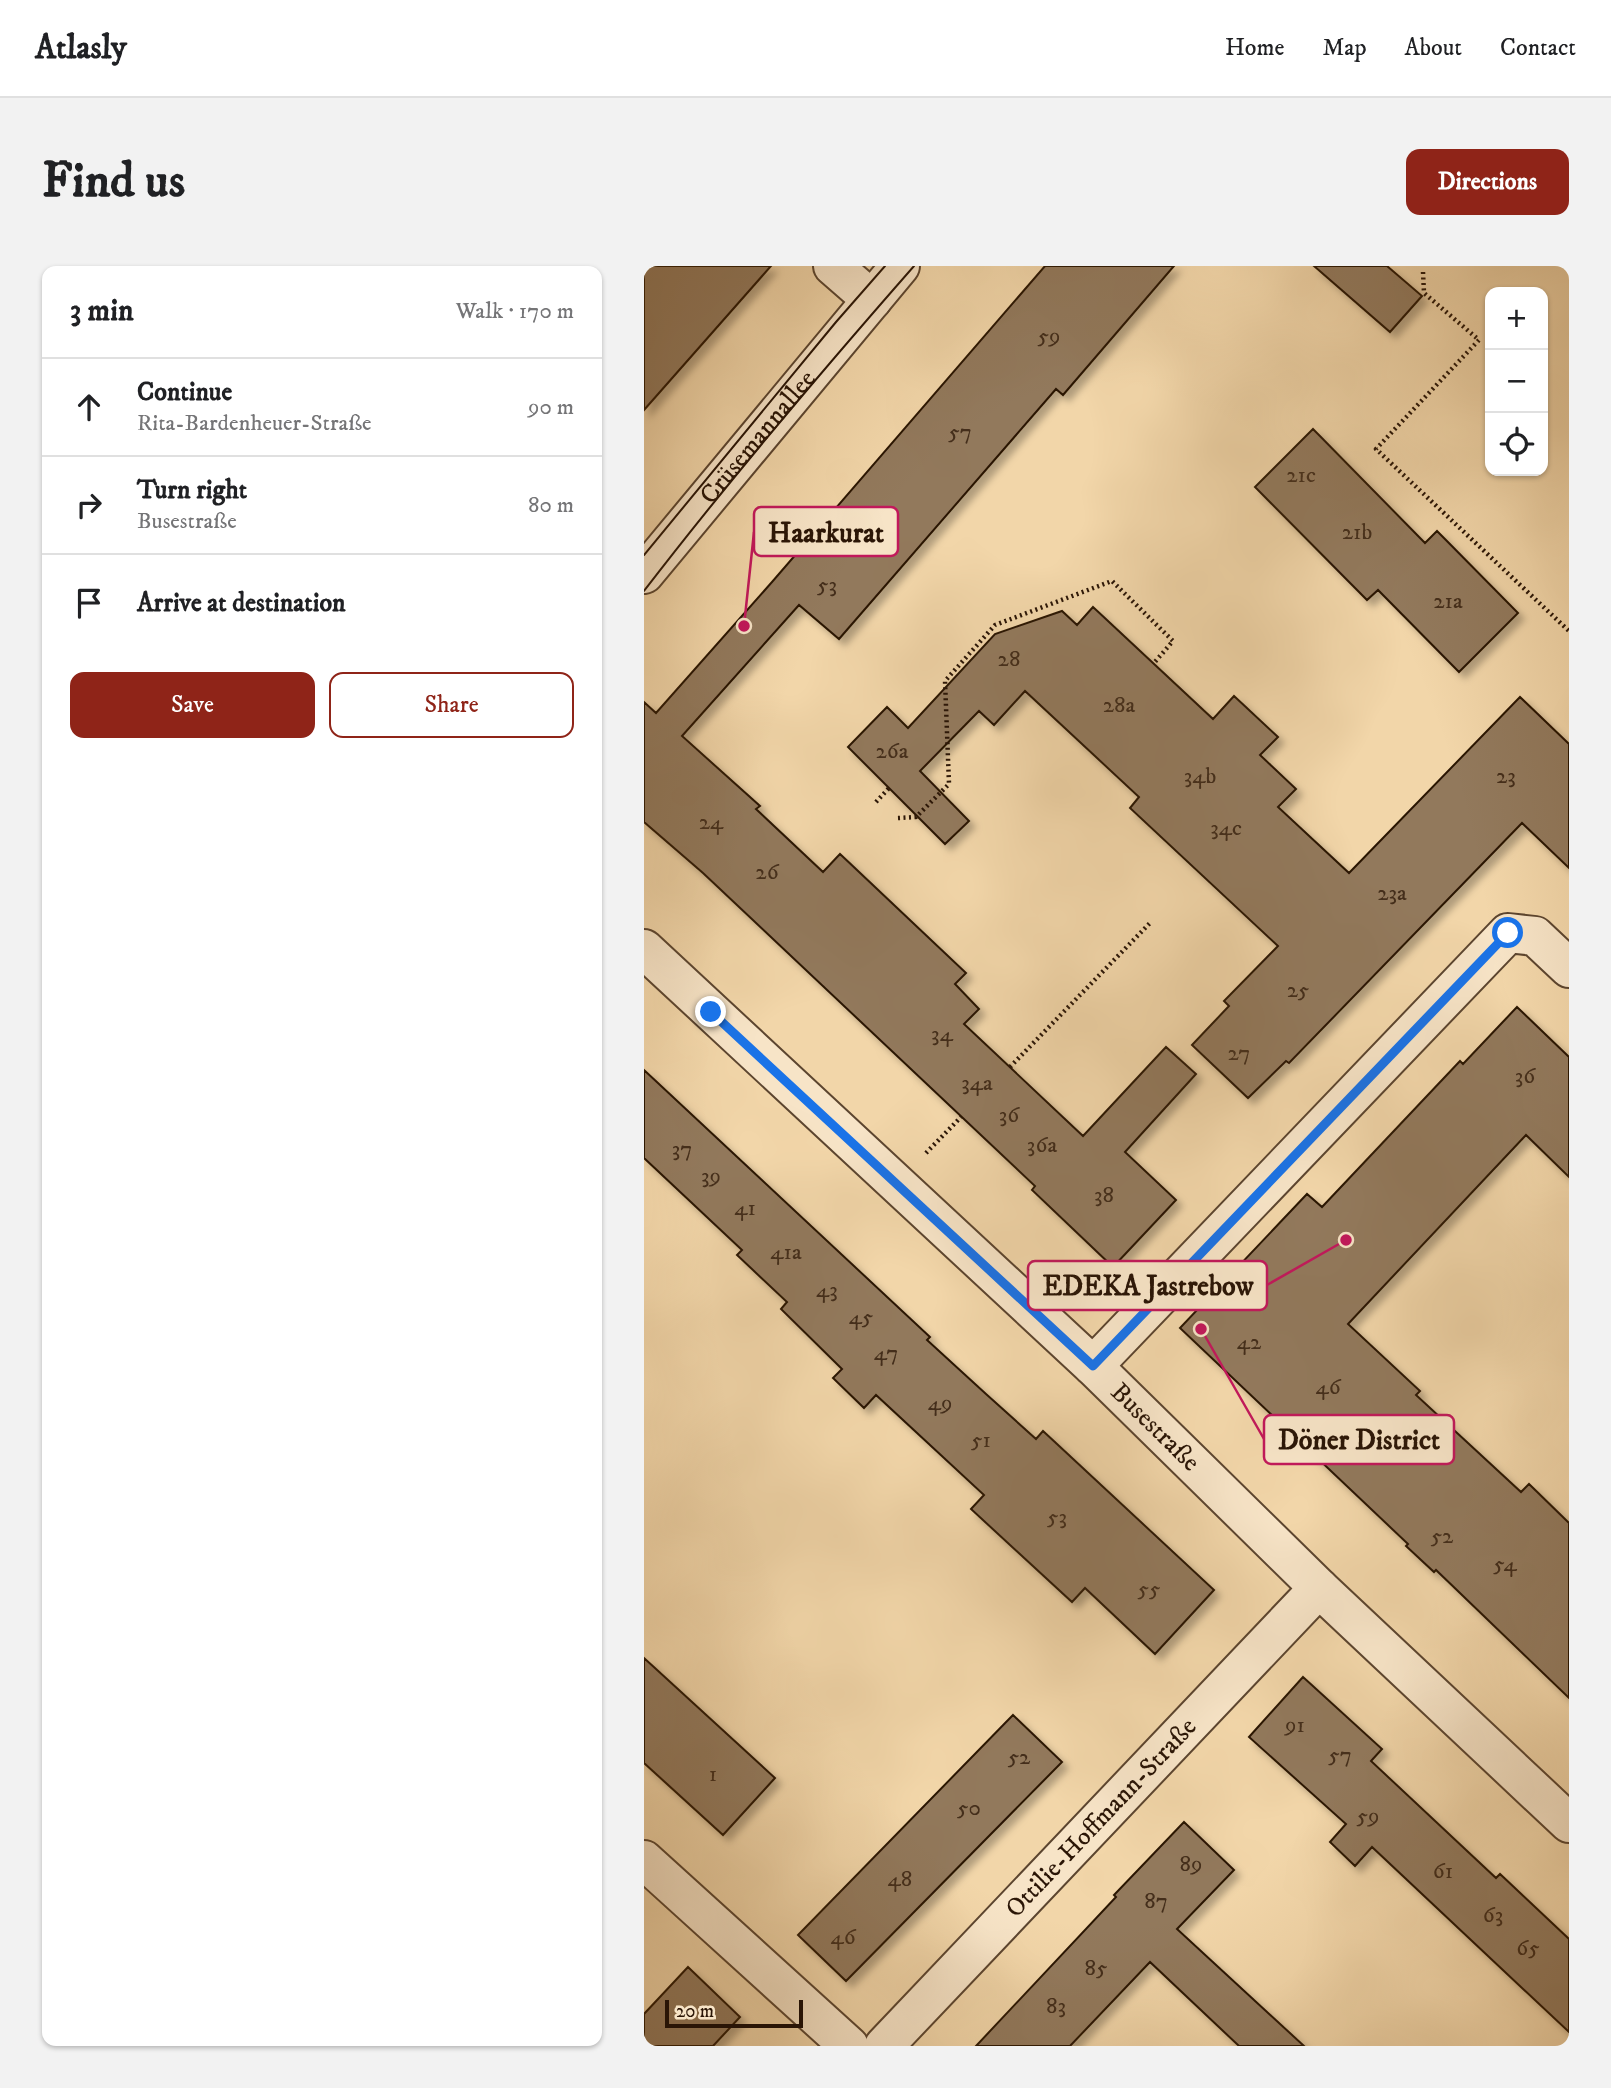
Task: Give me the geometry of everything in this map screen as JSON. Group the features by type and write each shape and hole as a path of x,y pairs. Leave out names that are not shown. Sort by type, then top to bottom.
{"street":[{"path":"833,266 872,300"},
{"name":"Crüsemannallee","path":"644,574 900,266"},
{"path":"1093,1366 1508,933 1535,936 1569,968"},
{"name":"Busestraße","path":"644,949 1093,1366 1319,1588 1569,1824"},
{"name":"Ottilie-Hoffmann-Straße","path":"884,2046 1319,1588"},
{"path":"644,1860 849,2046"}],"path":[{"path":"1423,272 1424,293 1479,340 1376,449 1569,631"},
{"path":"898,818 916,817 949,784 945,681 995,625 1112,581 1173,640 1153,663"},
{"path":"876,802 889,788"},
{"path":"1010,1067 1150,923"}],"building":[{"path":"644,266 771,266 644,410"},
{"path":"1045,266 1174,266 1063,395 1056,389 839,639 799,605 682,736 760,806 756,809 823,872 840,854 966,973 955,984 979,1009 964,1024 1083,1136 1166,1047 1196,1074 1125,1152 1176,1200 1113,1267 1032,1190 1035,1186 703,873 644,822 644,702 656,713"},
{"path":"1314,266 1387,266 1422,296 1390,332"},
{"path":"1313,429 1425,543 1437,531 1518,613 1459,672 1378,590 1367,600 1255,487"},
{"path":"1093,607 1213,719 1234,696 1278,737 1260,755 1296,789 1278,807 1349,873 1520,697 1569,744 1569,868 1522,823 1289,1063 1286,1061 1248,1098 1192,1045 1229,1006 1224,1001 1278,946 1130,808 1139,797 1025,691 994,725 979,711 920,771 969,821 945,844 848,747 887,707 908,728 995,634 1062,611 1077,625"},
{"path":"1517,1007 1569,1057 1569,1177 1526,1135 1348,1324 1420,1391 1416,1395 1521,1492 1529,1484 1569,1523 1569,1698 1436,1570 1434,1572 1406,1546 1408,1544 1180,1328 1307,1194 1322,1207 1460,1061 1463,1064"},
{"path":"644,1070 930,1337 927,1340 986,1394 1036,1439 1043,1431 1214,1590 1155,1654 1085,1588 1072,1602 971,1509 984,1495 876,1395 864,1408 833,1378 842,1369 781,1309 787,1302 737,1255 742,1250 644,1158"},
{"path":"644,1658 775,1778 723,1835 644,1763"},
{"path":"1303,1677 1382,1749 1371,1761 1496,1878 1500,1874 1569,1939 1569,2032 1372,1847 1355,1866 1330,1842 1346,1824 1249,1737"},
{"path":"1013,1715 1062,1762 846,1981 798,1935"},
{"path":"1184,1822 1234,1870 1177,1929 1304,2046 1239,2046 1150,1962 1070,2046 976,2046 1116,1897 1114,1895"},
{"path":"688,1967 740,2017 713,2046 644,2046 644,2014"}],"tram line":[{"path":"644,555 885,266"},
{"path":"644,591 776,426 914,266"}],"place":[{"name":"Haarkurat","path":"744,626"},
{"name":"EDEKA Jastrebow","path":"1346,1240"},
{"name":"Döner District","path":"1201,1329"}],"route":[{"path":"711,1012 1093,1366 1508,933"}]}
